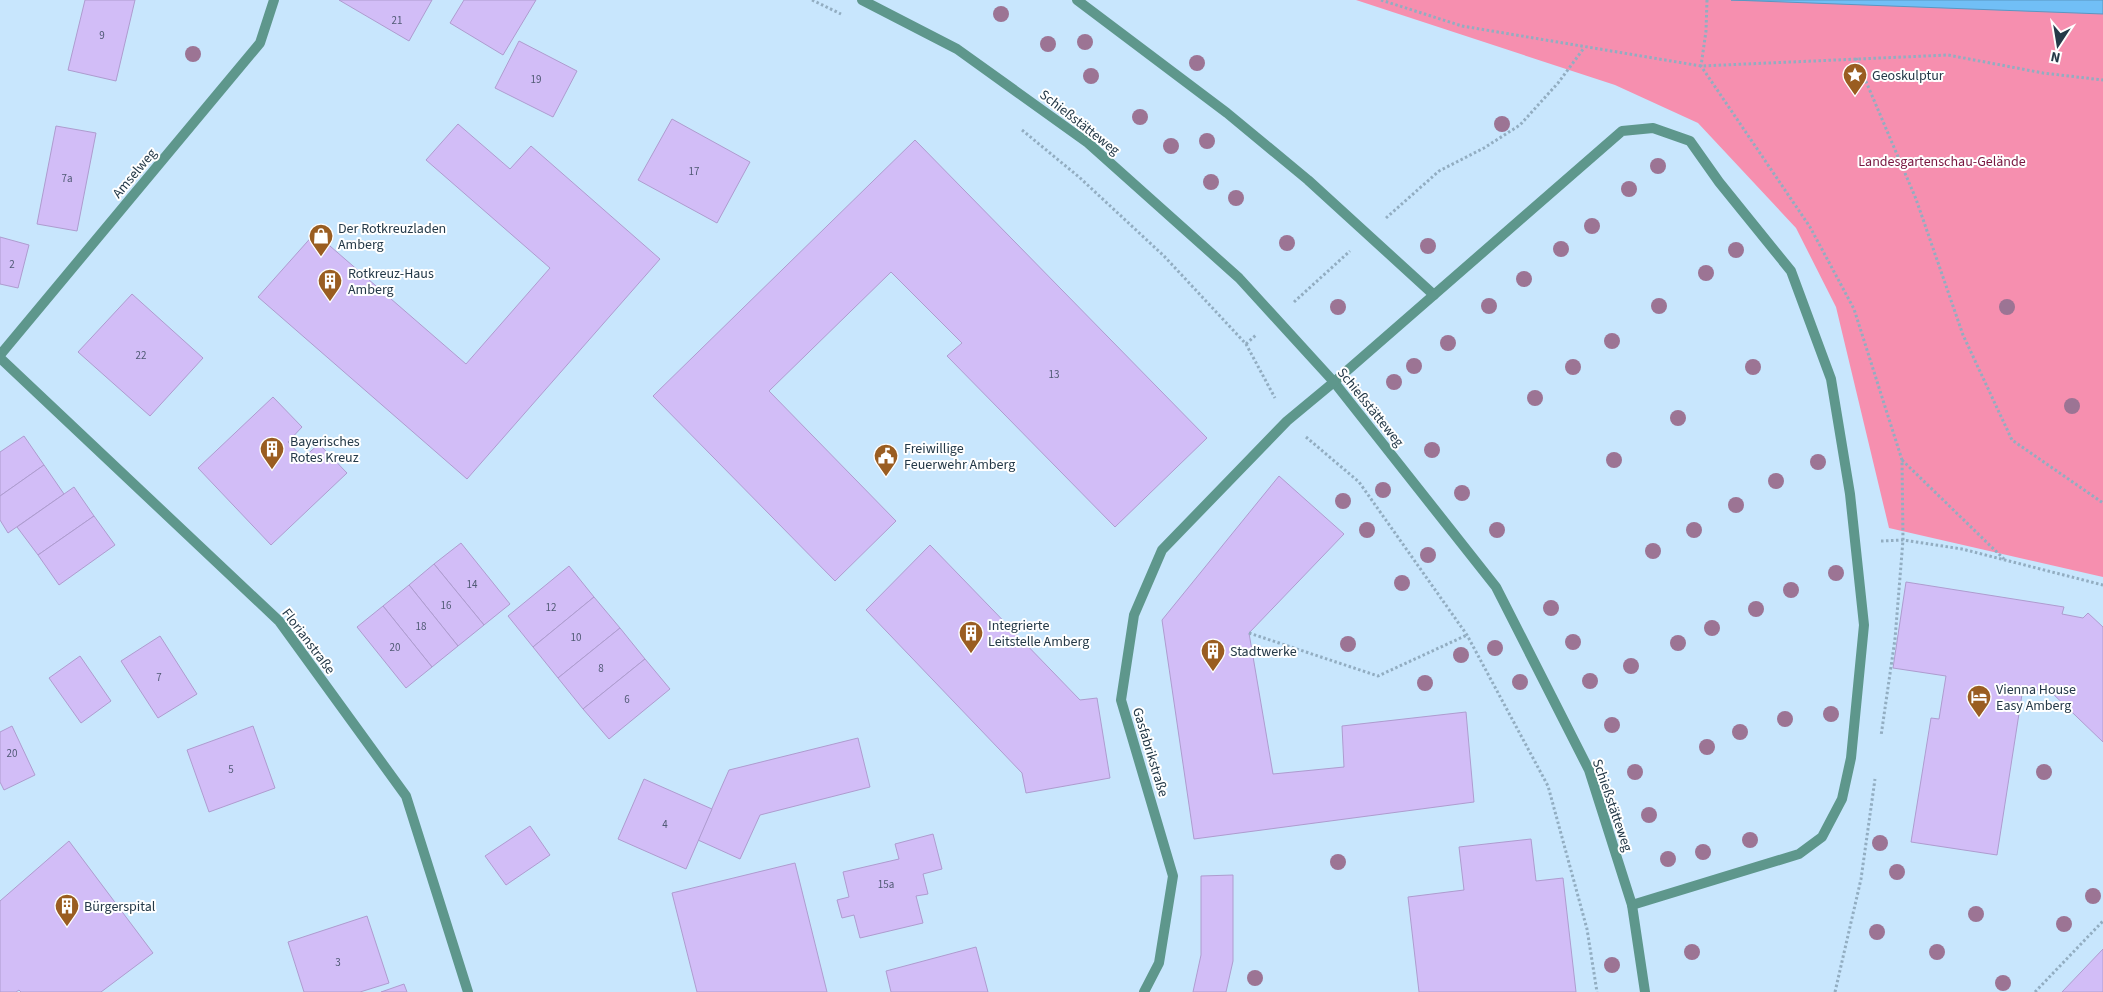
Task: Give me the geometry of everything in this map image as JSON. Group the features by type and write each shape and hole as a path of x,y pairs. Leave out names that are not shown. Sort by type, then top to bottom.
{"street":[{"name":"Amselweg","path":"0,357 260,43 274,0"},
{"name":"Schießstätteweg","path":"862,0 957,48 1088,143 1239,278 1334,382 1496,587 1589,770 1632,905 1645,992"},
{"path":"1077,0 1227,113 1308,180 1434,296"},
{"name":"Gasfabrikstraße","path":"1144,992 1160,963 1173,876 1121,700 1134,615 1162,550 1287,421 1434,296 1622,131 1653,128 1690,141 1719,182 1791,271 1831,379 1855,542 1864,625 1851,758 1842,800 1822,837 1799,854 1632,905"},
{"name":"Florianstraße","path":"0,357 279,621 406,796 468,992"}],"path":[{"path":"812,0 848,18"},
{"path":"1381,0 1462,26 1584,48 1701,66 1948,55 2043,73 2103,80"},
{"path":"1701,66 1706,31 1707,0"},
{"path":"1246,344 1439,171 1484,148 1520,125 1558,83 1584,48"},
{"path":"1856,58 1916,199 1963,334 2012,440 2103,503"},
{"path":"1018,126 1079,177 1164,256 1246,344 1287,421 1359,482 1467,634 1548,786 1588,929 1597,992"},
{"path":"1902,460 2005,559"},
{"path":"1855,542 1903,540 1962,549 2103,585"},
{"path":"1880,746 1896,639 1903,540"},
{"path":"1249,632 1378,676 1467,634"},
{"path":"1835,992 1861,879 1875,775"},
{"path":"2035,992 2103,921"}],"green space":[{"name":"Landesgartenschau-Gelände","path":"1356,0 2103,0 2103,577 1889,528 1836,307 1796,228 1698,123 1615,85"}],"water":[{"path":"1731,0 2103,0 2103,14"}],"building":[{"path":"85,0 135,0 116,81 68,70"},
{"path":"339,0 432,0 409,41"},
{"path":"464,0 536,0 503,55 450,23"},
{"path":"519,41 577,71 553,117 495,88"},
{"path":"672,119 750,162 717,223 638,180"},
{"name":"Rotkreuz-Haus Amberg","path":"458,124 510,169 531,146 660,259 467,479 258,297 315,233 466,364 550,268 426,160"},
{"path":"56,126 96,133 77,231 37,224"},
{"path":"915,140 1207,438 1115,527 947,356 962,343 891,272 769,391 896,521 835,581 653,396"},
{"path":"0,237 29,245 18,288 0,284"},
{"path":"132,294 203,358 150,416 78,352"},
{"name":"Bayerisches Rotes Kreuz","path":"273,397 302,427 288,442 303,458 319,444 347,473 271,545 198,468"},
{"path":"24,436 44,465 0,496 0,452"},
{"path":"44,465 64,494 8,533 0,520 0,496"},
{"name":"Stadtwerke","path":"1279,476 1344,534 1249,633 1273,774 1344,767 1342,726 1466,712 1474,802 1194,839 1162,620"},
{"path":"74,487 94,516 38,555 17,527"},
{"path":"94,516 115,545 59,585 38,555"},
{"path":"461,543 510,604 484,625 434,564"},
{"name":"Integrierte Leitstelle Amberg","path":"930,545 1080,700 1097,698 1110,778 1026,793 1022,773 866,610"},
{"path":"434,564 484,625 458,646 409,585"},
{"path":"569,566 594,597 533,647 508,616"},
{"name":"Vienna House Easy Amberg","path":"1906,582 2064,607 2062,614 2083,618 2088,613 2103,627 2103,742 2051,692 2023,688 1997,855 1911,842 1931,718 1939,719 1946,676 1893,668"},
{"path":"409,585 458,646 432,667 383,606"},
{"path":"594,597 620,628 558,678 533,647"},
{"path":"383,606 432,667 406,688 357,627"},
{"path":"620,628 645,659 583,709 558,678"},
{"path":"160,636 197,694 158,718 121,661"},
{"path":"80,656 111,701 81,723 49,678"},
{"path":"645,659 670,689 609,739 583,709"},
{"path":"12,726 35,775 4,790 0,782 0,732"},
{"path":"253,726 275,788 209,812 187,750"},
{"path":"858,738 870,787 760,815 740,859 698,840 729,770"},
{"path":"644,779 712,809 686,869 618,839"},
{"path":"530,826 550,855 506,885 485,856"},
{"path":"933,834 942,869 923,874 928,894 916,896 923,923 860,938 854,915 842,918 837,900 849,897 843,872 899,859 895,844"},
{"path":"1531,839 1536,881 1563,878 1576,992 1419,992 1408,897 1464,890 1459,847"},
{"name":"Bürgerspital","path":"69,841 153,953 101,992 21,992 19,990 16,992 0,992 0,901"},
{"path":"795,863 827,992 697,992 672,893"},
{"path":"1233,875 1233,961 1226,992 1193,992 1201,955 1201,876"},
{"path":"367,916 389,983 360,992 304,992 288,942"},
{"path":"976,947 988,992 891,992 886,971"},
{"path":"2103,949 2103,992 2062,992"},
{"path":"404,984 407,992 381,992"}],"place":[{"name":"Geoskulptur","path":"1855,96"},
{"name":"Der Rotkreuzladen Amberg","path":"321,257"},
{"name":"Rotkreuz-Haus Amberg","path":"330,302"},
{"name":"Bayerisches Rotes Kreuz","path":"272,470"},
{"name":"Freiwillige Feuerwehr Amberg","path":"886,477"},
{"name":"Integrierte Leitstelle Amberg","path":"971,654"},
{"name":"Stadtwerke","path":"1213,672"},
{"name":"Vienna House Easy Amberg","path":"1979,718"},
{"name":"Bürgerspital","path":"67,927"}]}
